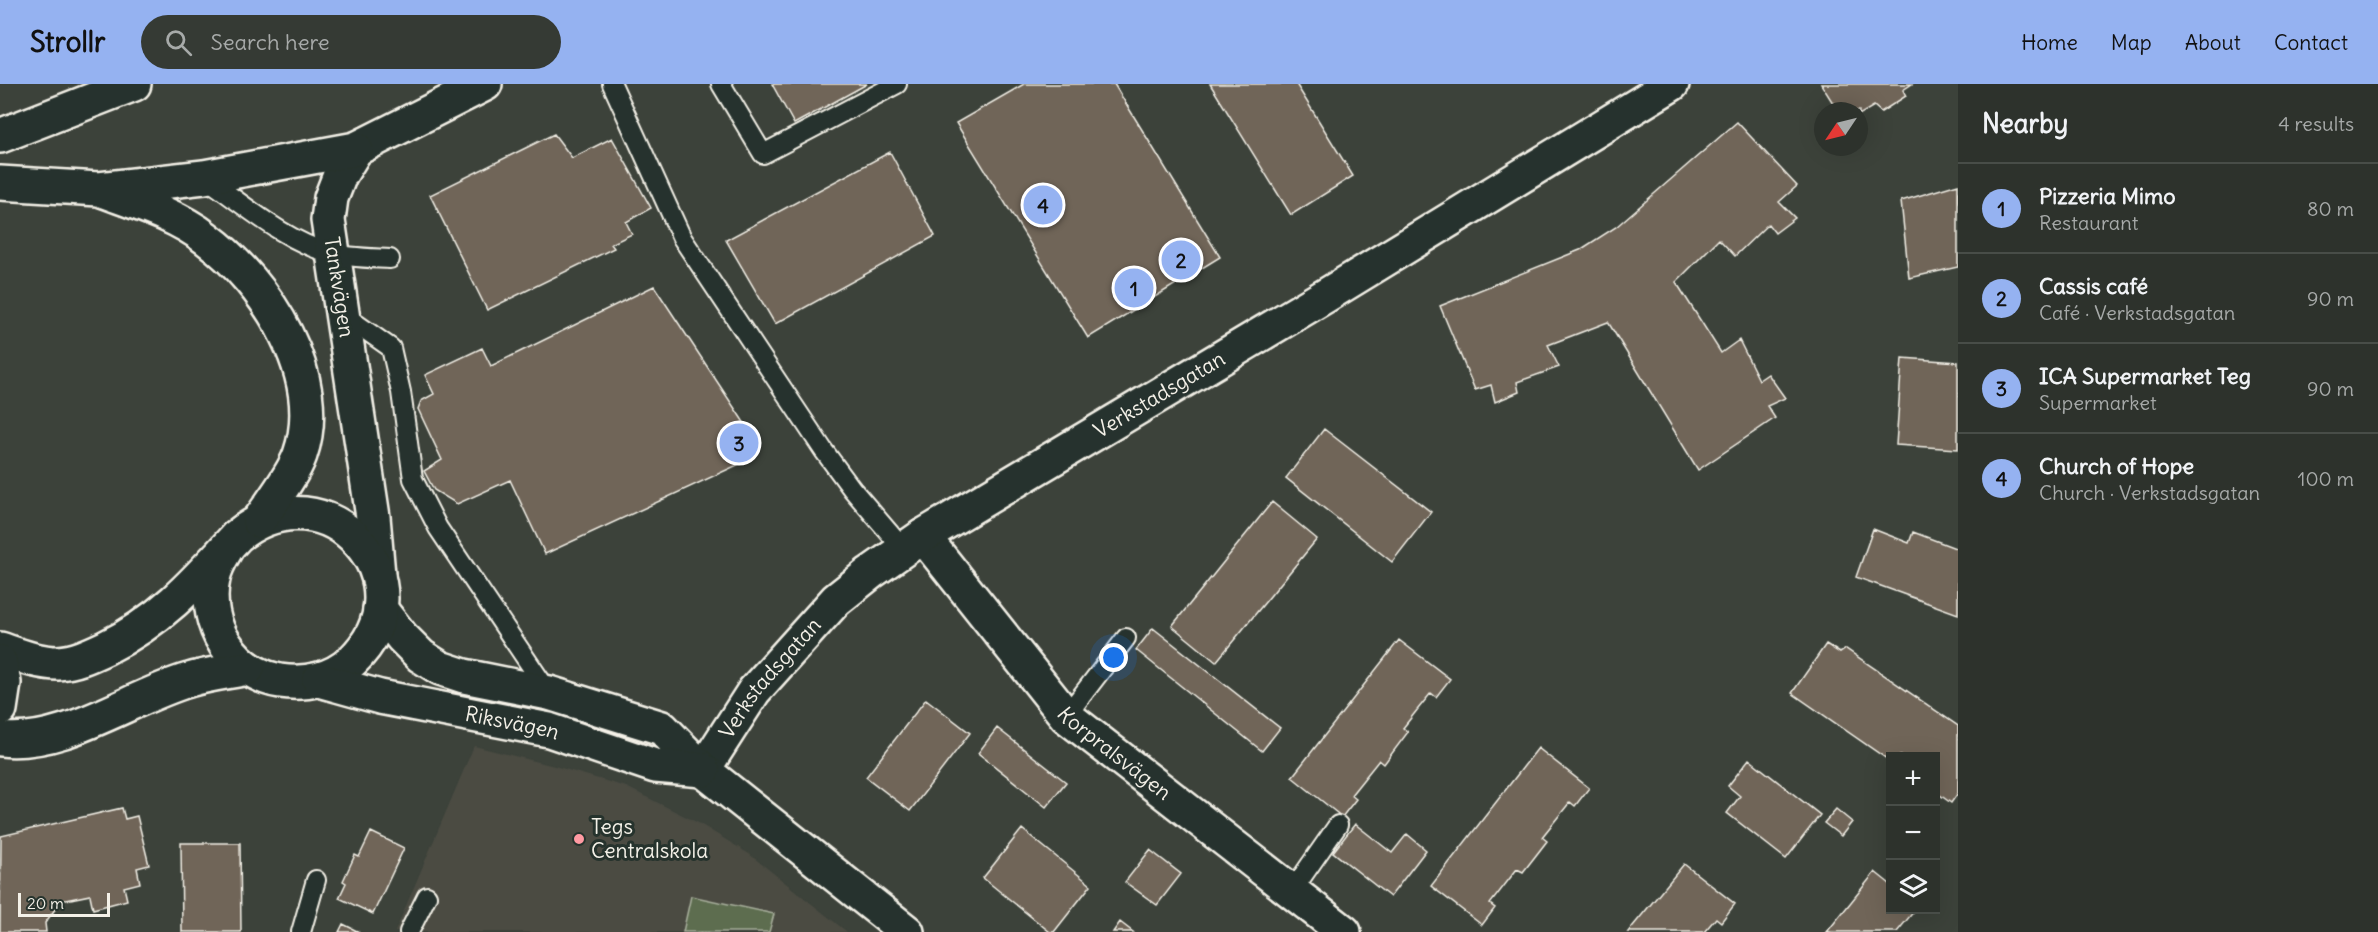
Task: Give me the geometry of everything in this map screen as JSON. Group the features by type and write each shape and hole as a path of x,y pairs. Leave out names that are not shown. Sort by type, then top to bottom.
{"street":[{"path":"0,136 134,84"},
{"path":"0,183 99,189 204,177 356,149 485,84"},
{"name":"Verkstadsgatan","path":"703,770 754,691 836,600 870,573 914,543 1672,84"},
{"name":"Tankvägen","path":"356,149 340,176 331,198 328,220 373,517 378,575"},
{"path":"99,189 152,208 207,238 262,292 284,330 302,382 307,405 306,430 299,457 259,521"},
{"name":"Riksvägen","path":"0,648 32,660 57,663 85,658 131,635 170,607 237,536 259,521 282,514 306,513 330,520 350,532 362,544 371,559 378,575 381,591 380,609 370,640 360,653 334,674 319,680 290,683 268,678 248,668 234,657 224,644 216,628 212,611 210,594 213,577 228,546"},
{"name":"Korpralsvägen","path":"914,543 1066,716 1344,932"},
{"name":"Riksvägen","path":"380,609 402,637 421,656 440,668 464,676 549,693 662,728 703,770 908,932"},
{"path":"0,662 4,683 0,709"},
{"path":"0,740 14,741 57,733 188,680 248,668"},
{"name":"Riksvägen","path":"319,680 380,697 549,730 655,766 703,770"}],"lane":[{"path":"612,84 682,238 824,451 852,489 914,543"},
{"path":"721,84 763,154 897,84"},
{"path":"204,177 291,237 313,248 332,254 390,259"},
{"path":"344,315 391,348 401,392 413,479 438,528 549,693"},
{"path":"1066,716 1126,638"},
{"path":"1292,891 1338,825"},
{"path":"301,932 316,880"},
{"path":"409,932 427,896"}],"shaded area":[{"name":"Tegs Centralskola","path":"474,746 626,787 700,824 749,854 847,932 395,932"}],"green space":[{"path":"691,896 774,914 769,932 683,932"}],"building":[{"path":"772,84 867,84 794,124"},
{"path":"1024,84 1114,84 1220,257 1088,338 956,123"},
{"path":"1210,84 1296,84 1353,176 1291,215"},
{"path":"1821,84 1912,84 1903,90 1906,96 1881,112 1874,106 1868,110 1868,102 1832,102"},
{"path":"1737,122 1797,186 1779,202 1795,218 1775,233 1768,224 1735,256 1719,239 1676,282 1721,353 1739,340 1759,380 1768,374 1785,398 1767,406 1775,418 1698,470 1608,322 1548,345 1559,367 1517,382 1519,392 1495,402 1491,385 1475,390 1440,306 1580,250 1616,227"},
{"path":"554,134 572,158 612,138 651,208 626,222 632,234 611,244 614,248 487,310 430,195"},
{"path":"890,152 935,236 775,324 726,240"},
{"path":"1958,184 1958,267 1909,278 1901,201"},
{"path":"654,286 755,439 744,462 545,554 510,480 457,504 434,490 424,471 442,460 418,409 421,401 434,394 425,375 482,348 491,366"},
{"path":"1902,358 1958,362 1958,449 1896,445"},
{"path":"1324,429 1431,512 1392,562 1286,478"},
{"path":"1272,502 1317,539 1216,662 1172,626"},
{"path":"1873,529 1909,543 1913,532 1958,549 1958,614 1856,577"},
{"path":"1153,628 1280,728 1262,751 1136,650"},
{"path":"1399,640 1450,679 1436,697 1431,693 1403,728 1408,732 1384,764 1379,760 1351,795 1356,799 1342,817 1292,777"},
{"path":"1826,644 1840,653 1846,649 1958,726 1958,793 1951,803 1940,795 1940,752 1886,752 1886,758 1792,693"},
{"path":"926,699 970,733 910,811 866,777"},
{"path":"997,728 1066,782 1046,807 978,753"},
{"path":"1538,748 1589,788 1575,806 1570,802 1542,837 1547,841 1523,872 1517,869 1490,904 1495,908 1482,925 1431,886"},
{"path":"1749,759 1820,815 1786,859 1727,813 1740,796 1728,786"},
{"path":"122,808 125,819 137,816 149,865 137,868 140,883 124,887 127,900 93,909 90,895 61,901 45,923 46,932 0,932 1,836"},
{"path":"1836,809 1852,822 1841,836 1824,823"},
{"path":"1355,824 1392,853 1407,834 1426,850 1390,897 1333,852"},
{"path":"1022,829 1091,885 1054,932 1050,932 983,878"},
{"path":"371,832 404,848 373,914 339,898 346,883 343,881 355,855 359,857"},
{"path":"181,843 240,843 241,932 182,932"},
{"path":"1150,850 1181,874 1157,905 1125,882"},
{"path":"1684,864 1735,904 1721,922 1716,918 1704,932 1628,932"},
{"path":"1875,872 1886,881 1886,914 1912,914 1897,932 1827,932"},
{"path":"1120,922 1133,932 1113,932"},
{"path":"343,924 359,932 339,932"}],"place":[{"name":"Church of Hope","path":"1043,205"},
{"name":"Cassis café","path":"1181,260"},
{"name":"Pizzeria Mimo","path":"1134,288"},
{"name":"ICA Supermarket Teg","path":"739,443"},
{"name":"Tegs Centralskola","path":"579,839"}]}
